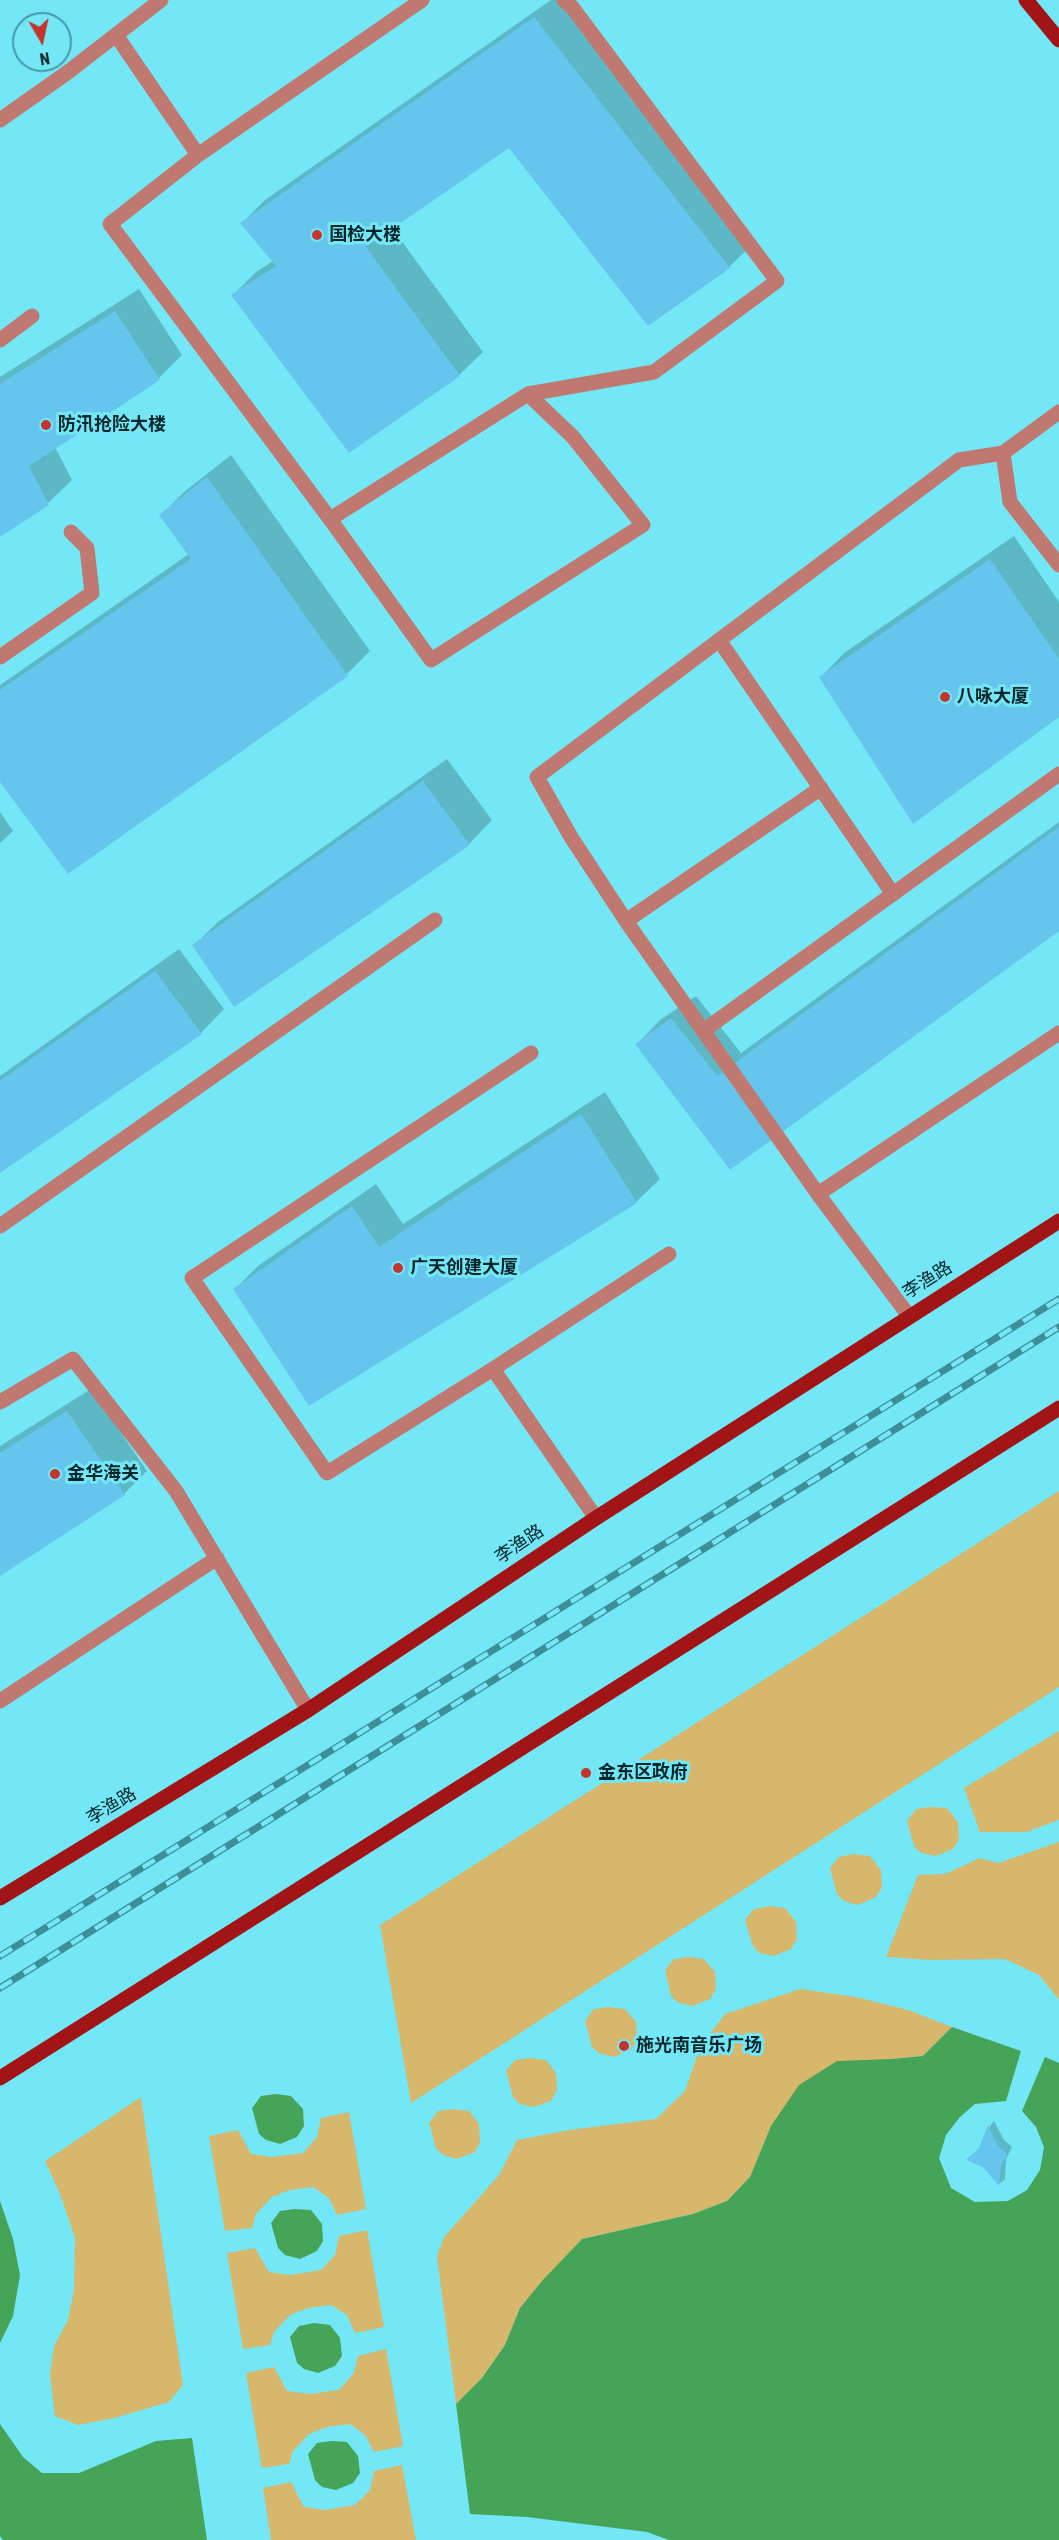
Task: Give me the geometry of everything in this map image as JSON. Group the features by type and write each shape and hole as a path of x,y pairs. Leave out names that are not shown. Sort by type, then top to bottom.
{"main road":[{"path":"1026,0 1059,40"},
{"name":"李渔路","path":"0,1898 308,1710 596,1518 1059,1221"},
{"path":"0,2078 1059,1408"}],"street":[{"path":"0,120 68,72 161,0"},
{"path":"422,0 198,155 110,224 330,519 430,660 643,525 573,437 528,394"},
{"path":"330,519 528,394 654,372 777,280 572,7 564,0"},
{"path":"116,35 198,155"},
{"path":"0,340 32,316"},
{"path":"909,1316 818,1194 626,921 571,837 537,777 959,460 1003,453 1059,412"},
{"path":"1003,453 1010,502 1059,565"},
{"path":"0,657 92,593 87,548 71,532"},
{"path":"719,640 893,894"},
{"path":"703,1031 1059,774"},
{"path":"626,921 821,788"},
{"path":"0,1226 435,920"},
{"path":"818,1194 1059,1033"},
{"path":"531,1053 192,1278 327,1473 493,1369 669,1254"},
{"path":"0,1402 73,1359 176,1491 308,1710"},
{"path":"493,1369 596,1518"},
{"path":"0,1701 217,1558"}],"shaded area":[{"path":"1059,1491 1059,1687 411,2103 380,1925"},
{"path":"1059,1731 1059,1820 1026,1832 980,1832 964,1788"},
{"path":"947,1808 958,1822 959,1839 953,1849 936,1856 921,1853 914,1846 907,1821 916,1809"},
{"path":"1059,1842 1059,2000 1039,1975 1005,1959 930,1960 886,1957 918,1875 945,1874 980,1858 998,1863"},
{"path":"854,1854 870,1856 881,1870 882,1887 876,1897 858,1905 844,1901 837,1894 830,1868 839,1857"},
{"path":"770,1906 785,1908 796,1922 797,1939 791,1949 774,1956 759,1953 753,1946 745,1920 754,1909"},
{"path":"688,1957 704,1959 715,1972 716,1989 710,1999 693,2006 679,2003 671,1996 665,1970 674,1959"},
{"path":"800,1989 856,1997 908,2010 952,2027 923,2056 892,2059 771,2126 750,2177 727,2201 693,2214 582,2239 520,2308 505,2345 482,2378 456,2404 437,2256 444,2237 499,2175 517,2140 569,2130 656,2119 685,2091 700,2047 725,2014"},
{"path":"609,2007 625,2009 636,2022 637,2040 631,2050 614,2057 599,2053 592,2047 585,2021 594,2009"},
{"path":"952,2027 1021,2051 1006,2101 975,2104 960,2117 946,2135 939,2158 951,2188 975,2202 1008,2201 1027,2190 1040,2170 1044,2147 1036,2127 1022,2111 1045,2057 1059,2063 1059,2540 669,2540 647,2532 527,2517 470,2514 456,2404 482,2378 505,2345 520,2308 582,2239 693,2214 727,2201 750,2177 771,2126 799,2085 837,2061 923,2056"},
{"path":"530,2058 546,2060 556,2073 557,2090 551,2101 534,2107 520,2104 513,2097 506,2071 515,2060"},
{"path":"276,2094 291,2096 303,2109 304,2126 297,2137 280,2144 266,2140 259,2134 252,2108 261,2096"},
{"path":"141,2097 183,2385 169,2402 114,2418 78,2425 55,2416 50,2374 54,2346 68,2320 74,2290 75,2238 60,2194 45,2161"},
{"path":"453,2109 469,2111 479,2124 480,2142 475,2152 457,2159 443,2155 436,2149 429,2123 438,2111"},
{"path":"349,2112 366,2209 337,2215 329,2198 313,2187 290,2190 272,2197 256,2214 252,2228 225,2231 209,2136 238,2130 251,2154 272,2157 303,2153 317,2137 321,2118"},
{"path":"0,2201 13,2239 20,2275 13,2316 0,2343"},
{"path":"311,2210 322,2224 323,2241 317,2251 300,2259 285,2255 278,2248 271,2223 280,2211"},
{"path":"367,2230 384,2327 355,2333 347,2315 331,2305 308,2308 290,2315 274,2332 270,2345 243,2349 227,2253 255,2248 269,2272 290,2275 321,2270 335,2255 339,2236"},
{"path":"314,2323 330,2325 340,2338 342,2356 335,2366 318,2373 304,2369 297,2363 290,2337 299,2326"},
{"path":"386,2349 403,2446 374,2452 365,2435 350,2424 327,2427 309,2434 293,2451 289,2464 262,2468 246,2373 274,2367 287,2391 309,2394 339,2390 354,2373 358,2356"},
{"path":"0,2424 23,2457 42,2473 79,2473 156,2441 192,2438 207,2540 3,2540 0,2536"},
{"path":"347,2442 358,2456 360,2473 353,2483 336,2490 322,2487 315,2480 308,2454 317,2443"},
{"path":"402,2465 416,2540 271,2540 263,2488 291,2482 304,2507 325,2510 355,2505 370,2490 374,2471"}],"building":[{"name":"国检大楼","path":"534,17 730,268 648,326 509,148 366,247 460,376 349,453 231,295 276,266 240,223"},
{"name":"防汛抢险大楼","path":"115,311 160,380 29,466 49,505 0,537 0,384"},
{"path":"207,477 348,676 68,874 0,782 0,690 191,559 159,515"},
{"name":"八咏大厦","path":"990,559 1059,659 1059,717 913,824 819,677"},
{"path":"423,781 470,845 234,1007 192,945"},
{"path":"1059,827 1059,931 730,1170 635,1044 671,1018 717,1076"},
{"path":"155,971 202,1034 0,1173 0,1081"},
{"name":"广天创建大厦","path":"581,1114 637,1203 309,1406 233,1289 352,1206 379,1247"},
{"name":"金华海关","path":"67,1411 125,1495 0,1576 0,1453"},
{"path":"988,2125 998,2146 1007,2154 1001,2166 999,2186 983,2167 966,2160 979,2148"}],"railway":[{"path":"0,1956 1059,1299"},
{"path":"0,1988 1059,1327"}],"place":[{"name":"国检大楼","path":"317,235"},
{"name":"防汛抢险大楼","path":"46,425"},
{"name":"八咏大厦","path":"945,697"},
{"name":"广天创建大厦","path":"398,1268"},
{"name":"金华海关","path":"55,1474"},
{"name":"金东区政府","path":"586,1773"},
{"name":"施光南音乐广场","path":"624,2046"}]}
